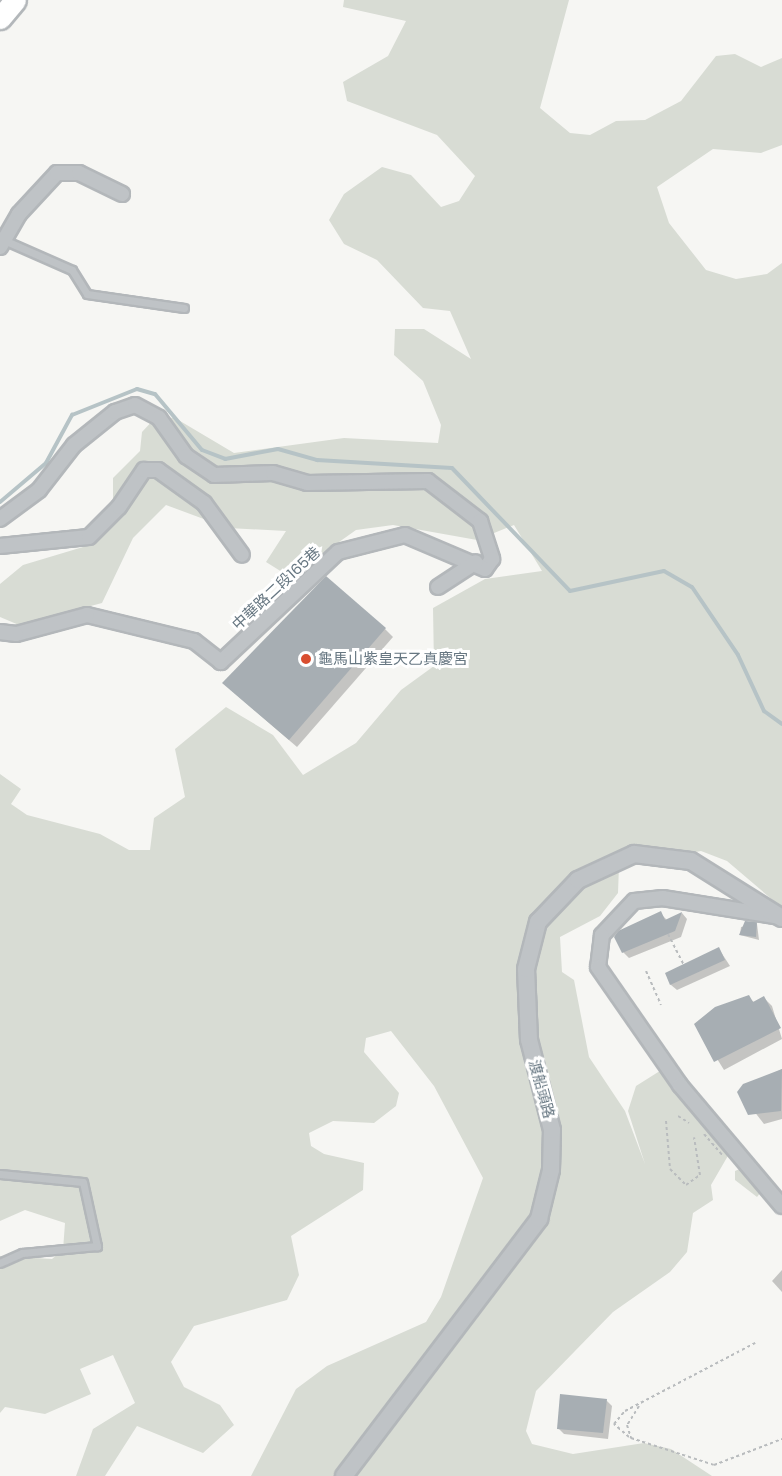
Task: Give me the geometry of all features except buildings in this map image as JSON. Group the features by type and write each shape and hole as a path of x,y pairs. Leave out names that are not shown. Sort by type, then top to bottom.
{"main road":[{"path":"0,18 15,0"}],"street":[{"path":"3,244 19,214 57,173 79,173 122,194"},
{"path":"0,519 39,490 74,445 115,412 135,405 159,418 186,456 214,475 273,473 307,483 428,481 480,521 492,559 484,569 471,563 438,587"},
{"path":"0,546 89,537 119,507 144,470 158,470 204,502 242,555"},
{"name":"中華路二段165巷","path":"0,632 16,634 87,615 194,641 221,662 338,552 405,534 471,563"},
{"name":"渡船頭路","path":"344,1476 539,1219 552,1170 552,1130 529,1040 526,969 538,922 578,880 634,854 691,861 781,918"},
{"path":"781,918 663,898 634,901 602,935 598,967 680,1085 782,1206"}],"lane":[{"path":"3,244 72,270 87,294 184,308"},
{"path":"0,1174 83,1182 97,1246 22,1253 0,1263"}],"path":[{"path":"668,934 682,964"},
{"path":"646,971 661,1005"},
{"path":"678,1116 689,1123"},
{"path":"666,1121 670,1169 686,1185 700,1175 694,1137"},
{"path":"755,1343 639,1406 614,1424 632,1438 714,1465 782,1439"},
{"path":"632,1438 627,1425 639,1406"}],"shaded area":[{"path":"344,0 569,0 540,108 570,133 590,135 616,121 645,120 681,101 716,56 735,54 761,67 782,58 782,145 761,153 713,149 657,187 669,223 706,270 736,279 767,274 782,263 782,908 727,861 701,851 619,866 618,893 600,916 560,937 562,972 574,980 589,1057 625,1111 645,1164 628,1111 636,1086 663,1069 729,1154 711,1185 713,1200 693,1213 687,1252 670,1272 613,1312 536,1391 526,1431 532,1444 573,1454 644,1443 671,1449 712,1476 251,1476 296,1389 327,1366 426,1322 441,1297 483,1178 434,1086 391,1031 366,1038 364,1052 399,1093 396,1106 374,1123 333,1121 309,1133 311,1146 324,1154 364,1163 363,1190 291,1236 299,1275 287,1300 194,1326 171,1362 184,1387 220,1405 234,1425 203,1453 137,1426 105,1476 76,1476 93,1429 135,1403 113,1355 80,1369 91,1394 45,1414 5,1407 0,1413 0,1256 52,1259 63,1250 65,1223 25,1210 0,1221 0,774 21,789 11,804 27,815 100,834 129,850 150,850 154,818 185,797 175,749 226,707 273,735 303,775 356,743 401,690 434,666 433,608 485,579 542,571 514,525 477,540 393,525 356,530 301,569 282,572 266,562 286,531 228,528 166,505 133,538 102,603 19,625 0,617 0,584 23,565 83,547 113,505 113,478 140,451 142,432 156,417 175,418 234,453 344,438 438,443 441,425 423,381 394,355 395,329 424,329 471,359 450,311 423,308 377,260 344,244 329,220 344,194 382,167 411,175 441,207 459,201 475,176 437,135 347,101 343,82 388,56 406,21 343,7"},
{"path":"742,1168 761,1192 757,1197 735,1180 735,1171"}],"waterway":[{"path":"0,502 46,463 72,415 137,389 155,394 202,450 225,459 278,449 317,460 452,468 570,591 664,571 692,587 738,655 764,711 782,724"}],"place":[{"name":"龜馬山紫皇天乙真慶宮","path":"306,659"}]}
